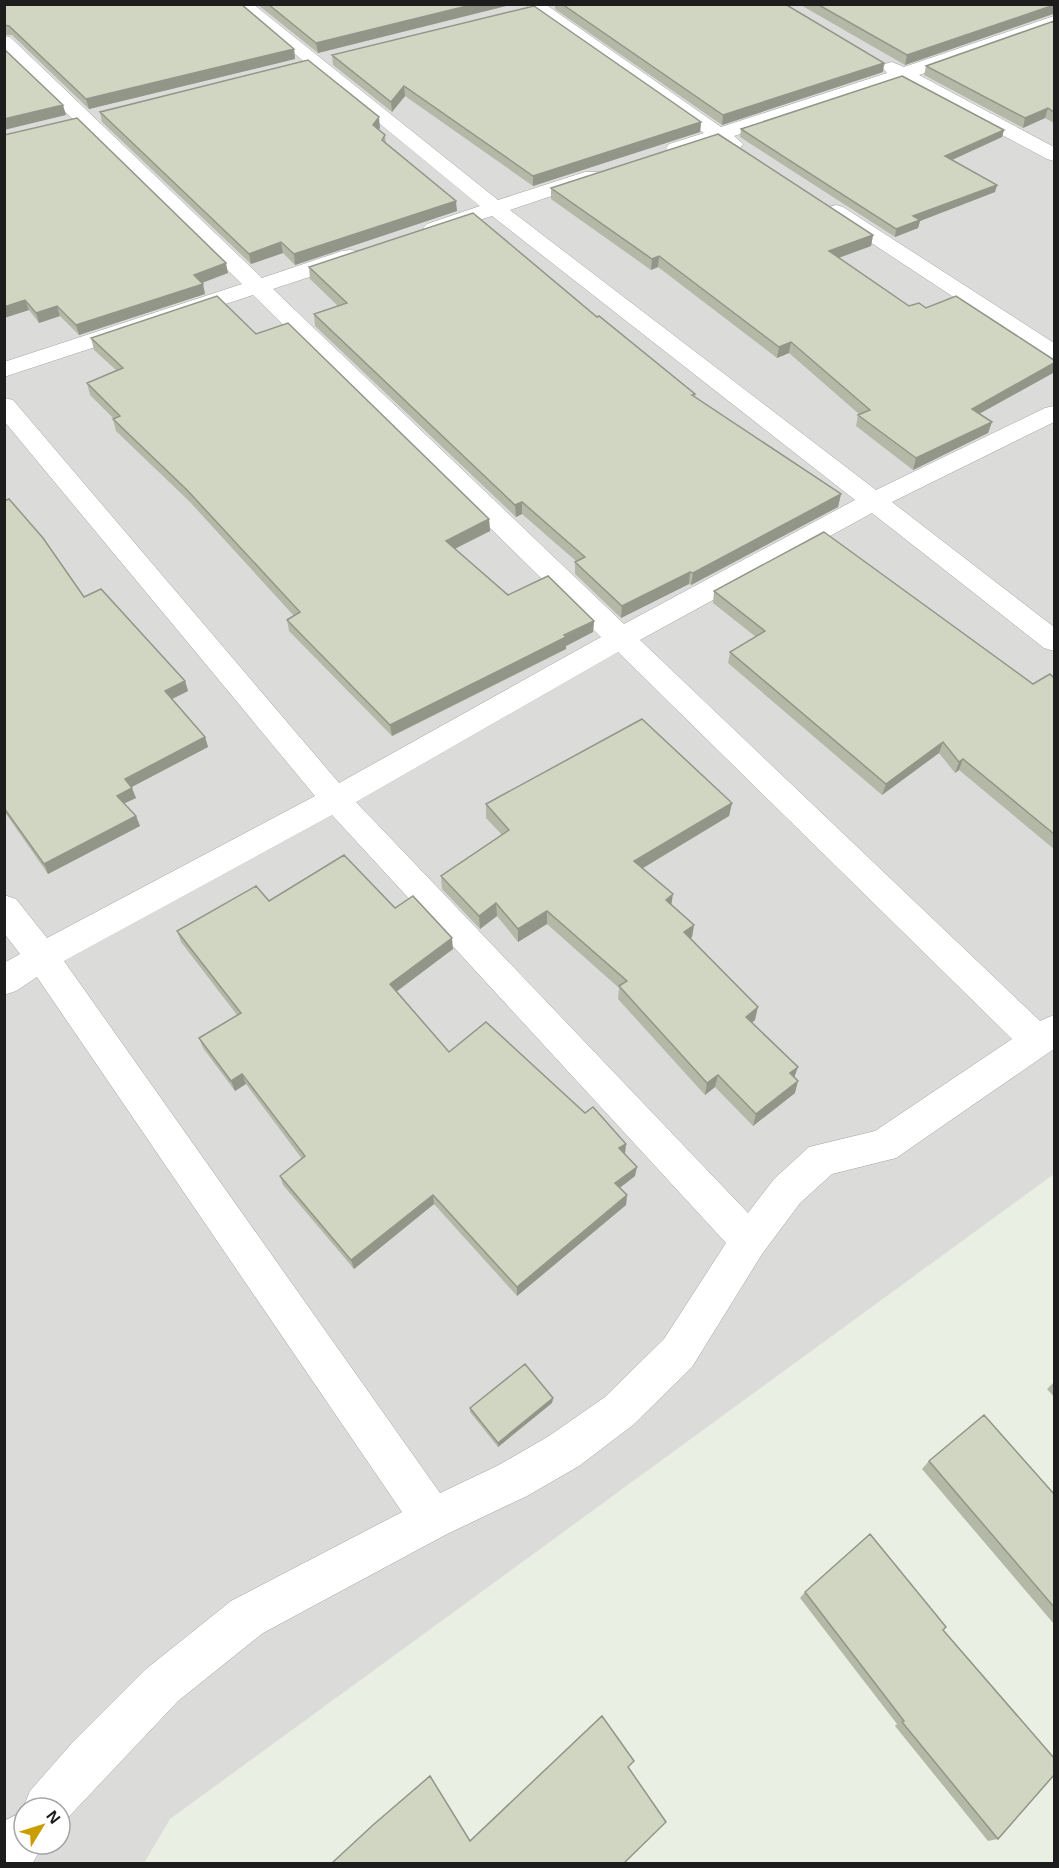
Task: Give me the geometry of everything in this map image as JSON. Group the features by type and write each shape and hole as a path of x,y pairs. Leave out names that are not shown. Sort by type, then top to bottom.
{"street":[{"path":"242,4 495,208 1054,641"},
{"path":"515,12 543,6 748,154"},
{"path":"663,153 903,74 1054,21"},
{"path":"4,41 620,638 1045,1035 883,1146 822,1159 788,1191 749,1240 678,1353 619,1411 564,1451 512,1481 432,1519 248,1617 162,1685 58,1796"},
{"path":"291,66 336,55"},
{"path":"872,57 1054,155"},
{"path":"415,234 607,171"},
{"path":"818,199 1054,353"},
{"path":"4,370 370,249"},
{"path":"4,405 335,799 749,1240"},
{"path":"4,981 42,957 335,799 620,638 968,453 1054,413"},
{"path":"4,908 42,957 432,1519"}],"shaded area":[{"path":"5,5 1054,5 1054,1174 170,1819 144,1863 5,1864"}],"building":[{"path":"4,4 241,4 294,49 86,99 9,26 4,25"},
{"path":"268,4 475,4 316,43"},
{"path":"562,4 785,4 884,63 723,115"},
{"path":"817,4 1054,4 1054,5 907,55"},
{"path":"534,6 701,122 533,176 404,86 391,102 332,55"},
{"path":"1054,21 1054,112 1048,108 1025,118 926,66"},
{"path":"4,49 63,105 4,119"},
{"path":"308,60 379,117 373,125 385,135 382,140 456,201 294,254 281,242 249,254 100,112"},
{"path":"902,76 1004,130 945,156 997,185 913,216 920,220 896,229 741,129"},
{"path":"77,118 226,263 194,275 203,284 76,325 57,306 36,313 25,300 4,307 4,135"},
{"path":"718,134 873,235 829,251 909,306 919,303 926,308 956,296 1054,360 1054,363 972,409 992,422 916,458 858,415 870,410 791,342 779,347 659,256 652,259 551,188"},
{"path":"473,213 597,317 599,316 695,394 692,395 841,494 693,573 690,572 622,606 575,562 585,557 522,502 515,505 314,314 347,303 309,267"},
{"path":"217,296 256,334 288,323 489,519 446,541 508,595 548,576 594,621 390,725 287,620 300,612 187,490 113,419 120,416 87,383 123,368 91,338"},
{"path":"9,499 43,538 84,597 101,589 185,681 165,691 205,737 125,779 132,788 117,796 136,816 44,864 4,808 4,501"},
{"path":"824,532 1033,684 1050,674 1054,678 1054,834 963,759 959,762 943,742 886,784 730,652 765,631 714,591"},
{"path":"642,719 732,803 634,861 673,894 666,900 694,925 684,932 758,1007 746,1017 798,1067 790,1073 798,1081 756,1114 718,1075 707,1083 619,986 627,981 547,911 518,929 496,903 479,916 441,876 509,830 486,804"},
{"path":"344,855 395,908 413,896 452,938 390,984 449,1052 486,1022 585,1113 593,1107 626,1144 619,1148 637,1167 615,1183 627,1195 517,1287 433,1195 351,1260 280,1176 305,1156 242,1074 231,1081 199,1038 241,1013 177,931 256,886 269,901"},
{"path":"525,1364 553,1398 498,1443 470,1408"},
{"path":"984,1415 1054,1494 1054,1607 929,1461"},
{"path":"870,1534 946,1627 943,1630 1054,1758 1054,1775 998,1839 902,1722 904,1721 805,1592"},
{"path":"602,1716 634,1761 628,1767 666,1822 624,1863 332,1863 430,1776 470,1841"}]}
